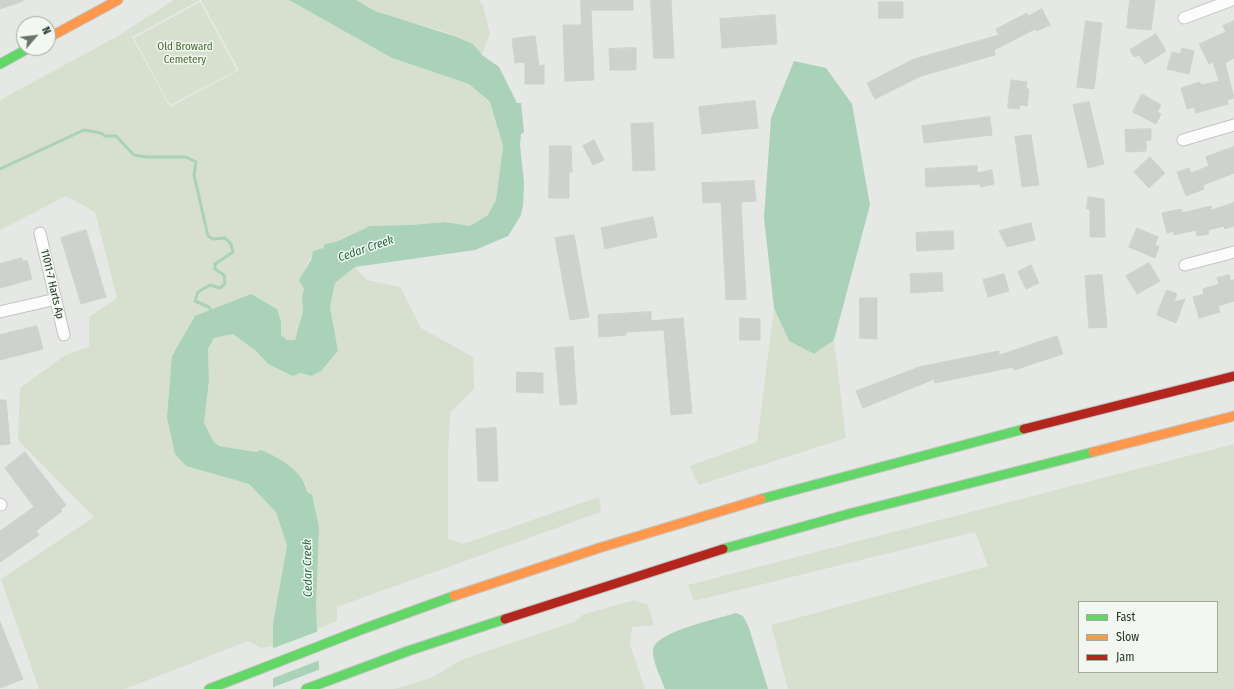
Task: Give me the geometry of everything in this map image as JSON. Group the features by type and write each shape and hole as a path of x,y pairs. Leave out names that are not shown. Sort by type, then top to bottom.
{"main road":[{"path":"56,34 118,0"},
{"path":"0,64 16,55"},
{"path":"209,689 346,635 588,552 834,478 1234,376"},
{"path":"306,689 351,671 714,551 860,511 1234,416"}],"street":[{"path":"1184,18 1232,0"},
{"path":"1183,140 1234,125"},
{"name":"11011-7 Harts Ap","path":"40,233 64,335"},
{"path":"1185,265 1234,252"},
{"path":"0,312 56,299"}],"green space":[{"path":"174,0 200,0 132,37 170,107 239,70 201,0 289,0 392,58 470,84 490,103 503,146 496,201 488,215 470,226 445,222 370,226 338,241 325,244 323,248 313,251 303,275 303,311 295,340 287,340 281,335 281,322 195,316 186,466 249,484 276,512 287,546 273,623 273,646 261,648 248,641 125,689 39,689 1,579 94,517 18,440 20,388 67,354 89,347 89,317 117,298 95,212 66,196 0,230 0,100 116,37"},
{"path":"356,0 479,0 483,6 490,33 482,55 471,45 446,32 389,16 375,11"},
{"name":"Old Broward Cemetery","path":"200,2 237,70 170,105 134,38"},
{"path":"355,267 367,280 400,287 421,328 473,357 474,389 450,413 448,454 448,539 463,544 599,497 601,512 337,607 337,621 317,629 306,484 256,452 219,446 214,442 204,423 209,380 208,349 214,338 233,334 256,351 268,364 312,376 321,371 338,351 330,307 335,283"},
{"path":"774,308 789,341 814,354 834,340 846,438 699,485 689,466 757,442"},
{"path":"1234,444 1234,689 788,689 771,625 988,566 975,532 694,601 688,585"},
{"path":"635,600 648,605 654,625 632,627 630,644 645,689 394,689 431,678 461,660 574,622 584,614"}],"water":[{"name":"Cedar Creek","path":"289,0 356,0 375,11 454,36 473,44 482,55 499,67 517,103 521,103 524,132 521,134 520,145 524,183 523,206 521,215 508,236 475,250 355,267 335,283 330,307 338,351 321,371 312,376 300,373 293,376 268,364 256,351 233,334 214,338 208,349 209,380 204,423 214,442 219,446 256,452 261,450 283,461 296,472 305,485 307,492 312,495 319,527 316,607 320,689 273,689 273,623 287,546 276,512 249,484 186,466 175,454 167,417 172,356 195,316 251,294 277,309 281,322 281,335 287,340 295,340 303,311 302,297 304,289 299,280 311,260 313,251 323,248 325,244 338,241 370,226 445,222 470,226 488,215 496,200 503,146 490,102 469,84 392,58"},
{"path":"794,61 826,68 852,104 870,205 834,340 814,354 789,341 774,308 764,218 771,118"},
{"path":"736,613 743,616 749,628 768,689 665,689 654,660 653,651 656,644 663,638 675,632 703,622"}],"pier":[{"path":"319,631 320,660 271,679 271,649"},
{"path":"321,669 322,689 271,689 271,688"}],"building":[{"path":"0,0 23,0 23,1 0,9"},
{"path":"581,0 633,0 633,10 591,10 594,80 565,81 563,25 581,25"},
{"path":"651,0 671,0 674,58 654,58"},
{"path":"1130,0 1155,0 1151,30 1127,28"},
{"path":"879,2 903,2 903,18 879,18"},
{"path":"1042,9 1050,25 1037,31 1035,29 994,50 995,55 921,76 875,99 867,83 914,59 999,35 996,29 1027,13 1028,16"},
{"path":"775,15 777,44 722,48 720,19"},
{"path":"1086,21 1102,23 1094,89 1077,87"},
{"path":"1234,21 1234,58 1225,63 1234,98 1227,100 1228,104 1196,113 1194,107 1187,109 1181,88 1200,82 1201,85 1219,81 1213,62 1209,64 1199,44 1226,32 1223,26"},
{"path":"1156,34 1166,51 1145,64 1139,55 1134,57 1130,50"},
{"path":"535,36 539,66 544,65 544,84 525,84 525,62 515,63 512,39"},
{"path":"636,48 636,70 610,70 609,49"},
{"path":"1182,48 1194,51 1189,74 1167,69 1172,52 1180,54"},
{"path":"1011,80 1027,82 1026,89 1029,89 1027,106 1020,105 1019,109 1008,108"},
{"path":"1142,94 1161,105 1157,112 1161,114 1156,124 1133,112"},
{"path":"755,101 758,128 702,134 699,107"},
{"path":"1089,102 1104,164 1088,168 1073,105"},
{"path":"990,117 992,135 924,143 922,126"},
{"path":"653,123 655,170 633,171 631,124"},
{"path":"1151,129 1151,140 1146,141 1146,151 1126,152 1125,130"},
{"path":"1031,135 1039,185 1022,187 1015,137"},
{"path":"594,140 604,160 593,165 583,146"},
{"path":"550,146 571,146 572,172 569,172 569,198 549,198"},
{"path":"1234,147 1234,173 1203,185 1204,189 1186,196 1177,172 1189,168 1191,173 1209,166 1206,157"},
{"path":"1150,157 1165,173 1149,188 1134,172"},
{"path":"977,166 977,173 992,170 994,184 981,187 980,184 926,187 925,169"},
{"path":"754,181 756,201 741,202 746,299 726,300 721,202 703,203 702,183"},
{"path":"1088,197 1104,199 1105,237 1090,237 1090,209 1087,209"},
{"path":"1234,203 1234,226 1225,229 1224,226 1208,230 1209,234 1197,236 1196,230 1174,235 1174,231 1167,233 1162,213 1181,209 1182,213 1211,206 1211,210"},
{"path":"653,217 657,237 605,249 601,228"},
{"path":"1031,223 1035,240 1007,247 999,231"},
{"path":"1137,228 1158,237 1155,245 1159,247 1155,258 1129,247"},
{"path":"86,230 106,297 81,304 61,238"},
{"path":"953,231 954,249 917,251 916,233"},
{"path":"574,235 589,317 570,320 555,238"},
{"path":"22,258 23,262 27,260 32,279 0,288 0,264"},
{"path":"1149,263 1160,281 1137,294 1126,276"},
{"path":"1031,265 1039,283 1026,289 1018,272"},
{"path":"942,273 943,291 911,293 910,274"},
{"path":"1004,274 1009,291 988,297 983,280"},
{"path":"1102,275 1107,327 1089,328 1085,276"},
{"path":"1229,275 1231,281 1234,280 1234,301 1218,306 1220,312 1199,318 1193,297 1204,294 1203,289 1219,284 1217,278"},
{"path":"1167,290 1177,294 1174,302 1185,299 1176,323 1157,315"},
{"path":"860,298 877,298 877,339 860,338"},
{"path":"651,312 651,321 683,318 692,413 671,415 664,330 626,332 626,335 599,337 598,315"},
{"path":"740,318 760,319 760,340 740,340"},
{"path":"37,326 43,349 0,360 0,335"},
{"path":"1057,336 1063,354 1014,370 1013,367 935,383 934,379 863,408 856,391 919,367 999,351 999,355"},
{"path":"573,347 577,404 560,405 555,348"},
{"path":"517,372 543,373 543,393 517,392"},
{"path":"0,400 6,400 10,444 0,445"},
{"path":"496,428 498,481 478,481 476,429"},
{"path":"25,452 66,505 60,510 62,511 36,531 39,535 0,562 0,531 34,507 5,468"},
{"path":"0,622 23,679 0,688"}],"waterway":[{"path":"0,169 84,130 101,133 105,136 116,136 134,155 147,157 186,157 196,162 194,175 208,236 213,239 225,238 231,244 233,252 215,264 215,269 224,275 225,284 220,288 210,285 198,292 195,301 209,307 212,313"}],"traffic: fast":[{"path":"0,64 16,55"},
{"path":"761,499 1024,429"},
{"path":"723,549 852,513 1093,452"},
{"path":"209,689 363,629 454,596"},
{"path":"306,689 408,651 505,619"}],"traffic: slow":[{"path":"56,34 118,0"},
{"path":"1093,452 1234,416"},
{"path":"454,596 599,548 761,499"}],"traffic: jam":[{"path":"1024,429 1234,376"},
{"path":"505,619 723,549"}]}
